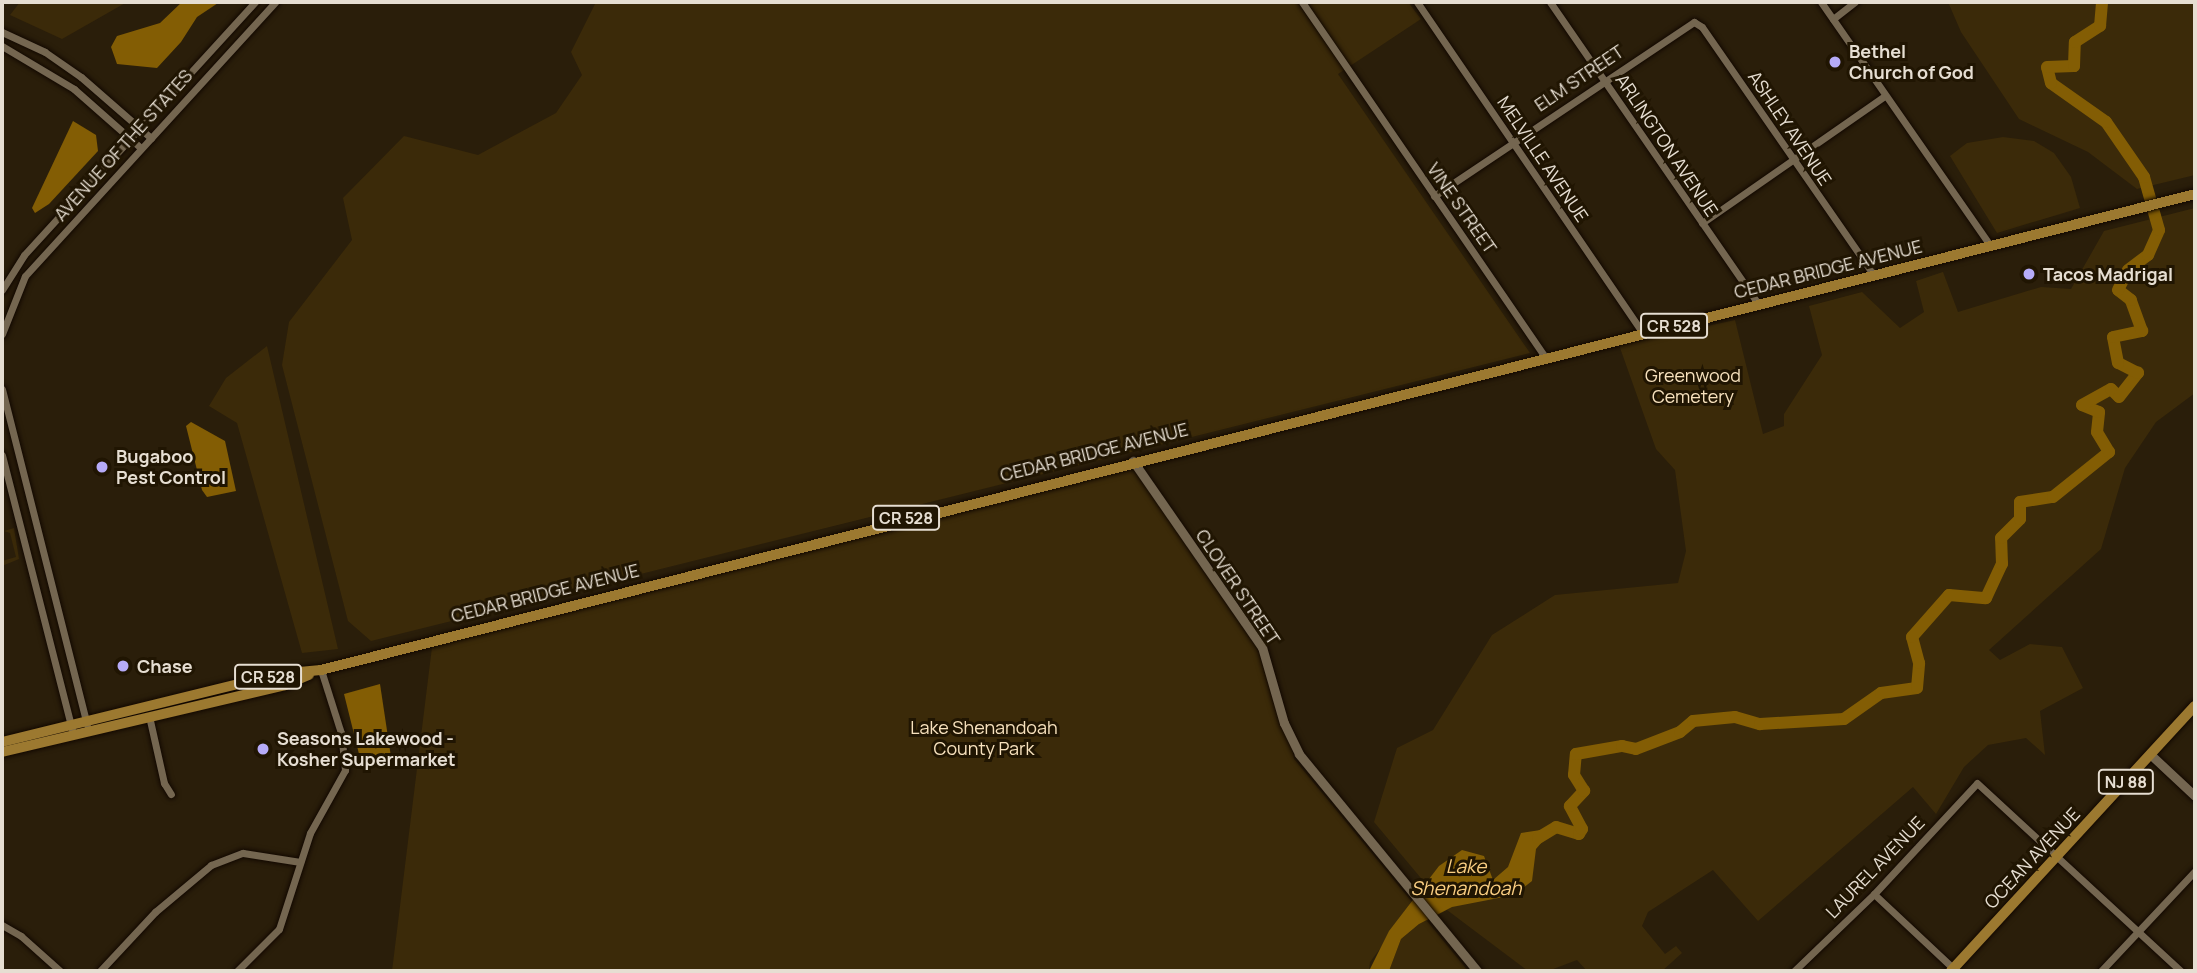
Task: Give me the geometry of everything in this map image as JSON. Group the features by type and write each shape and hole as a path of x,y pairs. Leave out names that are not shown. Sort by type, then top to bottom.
{"main road":[{"name":"CEDAR BRIDGE AVENUE","path":"87,725 278,674 321,670 1133,461 1991,247 2192,194"},
{"path":"2,742 149,716 285,685 321,670"},
{"name":"OCEAN AVENUE","path":"1954,970 2195,706"},
{"path":"2,752 72,728"}],"street":[{"name":"AVENUE OF THE STATES","path":"2,290 24,255 255,2"},
{"name":"AVENUE OF THE STATES","path":"2,334 4,317 24,276 275,2"},
{"name":"VINE STREET","path":"1302,2 1546,358"},
{"name":"MELVILLE AVENUE","path":"1417,2 1643,333"},
{"name":"ARLINGTON AVENUE","path":"1550,2 1759,305"},
{"path":"1821,2 1991,247"},
{"path":"1833,19 1855,2"},
{"name":"ASHLEY AVENUE","path":"1672,33 1694,22 1702,27 1874,275"},
{"path":"2,32 45,52 81,77 150,138"},
{"name":"ELM STREET","path":"1434,196 1672,33"},
{"path":"2,46 74,89 141,149"},
{"path":"1702,223 1885,96"},
{"path":"2,389 87,725"},
{"path":"2,455 72,728"},
{"name":"CLOVER STREET","path":"1133,461 1262,647 1284,723 1299,754 1477,971"},
{"path":"237,971 279,929 310,833 345,770 341,733 321,670"},
{"path":"149,716 164,783 171,794"},
{"path":"2151,755 2195,796"},
{"name":"LAUREL AVENUE","path":"1794,971 1874,894 1977,783 2056,856"},
{"path":"100,971 155,912 211,865 243,852 300,862"},
{"path":"2056,856 2181,971"},
{"path":"2101,971 2195,871"},
{"path":"1874,894 1954,970"},
{"path":"2,925 21,936 60,971"}],"green space":[{"path":"20,2 127,2 62,39 10,15"},
{"path":"596,2 1408,2 1421,19 1338,74 1530,353 371,641 348,621 282,365 289,322 352,240 343,198 404,136 478,155 556,113 582,75 571,52"},
{"path":"1948,2 2195,2 2195,175 2137,189 2088,152 2019,119 1961,32"},
{"path":"2003,137 2034,141 2054,153 2071,177 2080,208 1997,233 1950,156 1967,143"},
{"path":"2195,208 2195,393 2156,422 2125,468 2101,549 1989,650 2000,660 2030,644 2062,647 2083,688 2040,711 2045,755 2026,738 1988,745 1964,767 1936,814 1913,787 1758,921 1713,870 1648,912 1642,926 1665,954 1676,946 1682,953 1662,971 1587,971 1577,960 1548,971 1528,971 1447,910 1427,921 1468,971 1389,971 1401,939 1419,924 1427,886 1370,962 1369,971 392,971 433,639 1133,461 1252,632 1291,740 1294,759 1412,902 1425,883 1374,822 1397,748 1433,730 1492,635 1555,595 1678,583 1686,551 1675,470 1656,449 1619,345 1735,320 1763,434 1784,426 1784,414 1822,355 1809,306 1862,292 1900,328 1924,312 1916,281 1943,272 1958,312 2041,287 2071,289 2104,231"},
{"path":"267,346 338,649 302,653 237,423 209,406 226,378"},
{"path":"14,528 19,559 2,566 2,561 16,557 10,533 4,531"}],"water":[{"path":"182,2 218,3 197,17 181,42 157,68 117,64 111,47 117,36 160,23"},
{"path":"73,121 96,135 98,151 49,204 35,213 32,208"},
{"path":"191,422 225,441 236,491 207,497 202,490 186,426"},
{"path":"380,684 391,757 383,764 360,758 344,694"},
{"name":"Lake Shenandoah","path":"1554,828 1536,849 1532,881 1514,895 1452,907 1419,924 1401,939 1389,971 1369,971 1389,931 1439,866 1462,850 1484,856 1493,880 1508,867 1521,833"}],"waterway":[{"path":"1538,838 1556,827 1579,834 1582,829 1570,806 1584,791 1574,775 1576,754 1622,746 1636,749 1680,732 1693,721 1735,717 1760,724 1844,719 1881,693 1917,688 1919,663 1912,637 1949,595 1986,598 2002,564 2001,538 2020,519 2020,502 2053,497 2109,452 2097,432 2099,412 2082,405 2111,389 2119,397 2138,373 2118,363 2113,337 2142,331 2131,300 2118,290 2128,270 2148,255 2159,230 2144,177 2106,122 2051,83 2047,67 2074,66 2075,42 2100,26 2102,2"}],"place":[{"name":"Bethel Church of God","path":"1835,62"},
{"name":"Tacos Madrigal","path":"2029,274"},
{"name":"Bugaboo Pest Control","path":"102,467"},
{"name":"Chase","path":"123,666"},
{"name":"Seasons Lakewood - Kosher Supermarket","path":"263,749"}],"park label":[{"name":"Greenwood Cemetery","path":"1693,386"},
{"name":"Lake Shenandoah County Park","path":"984,738"}]}
